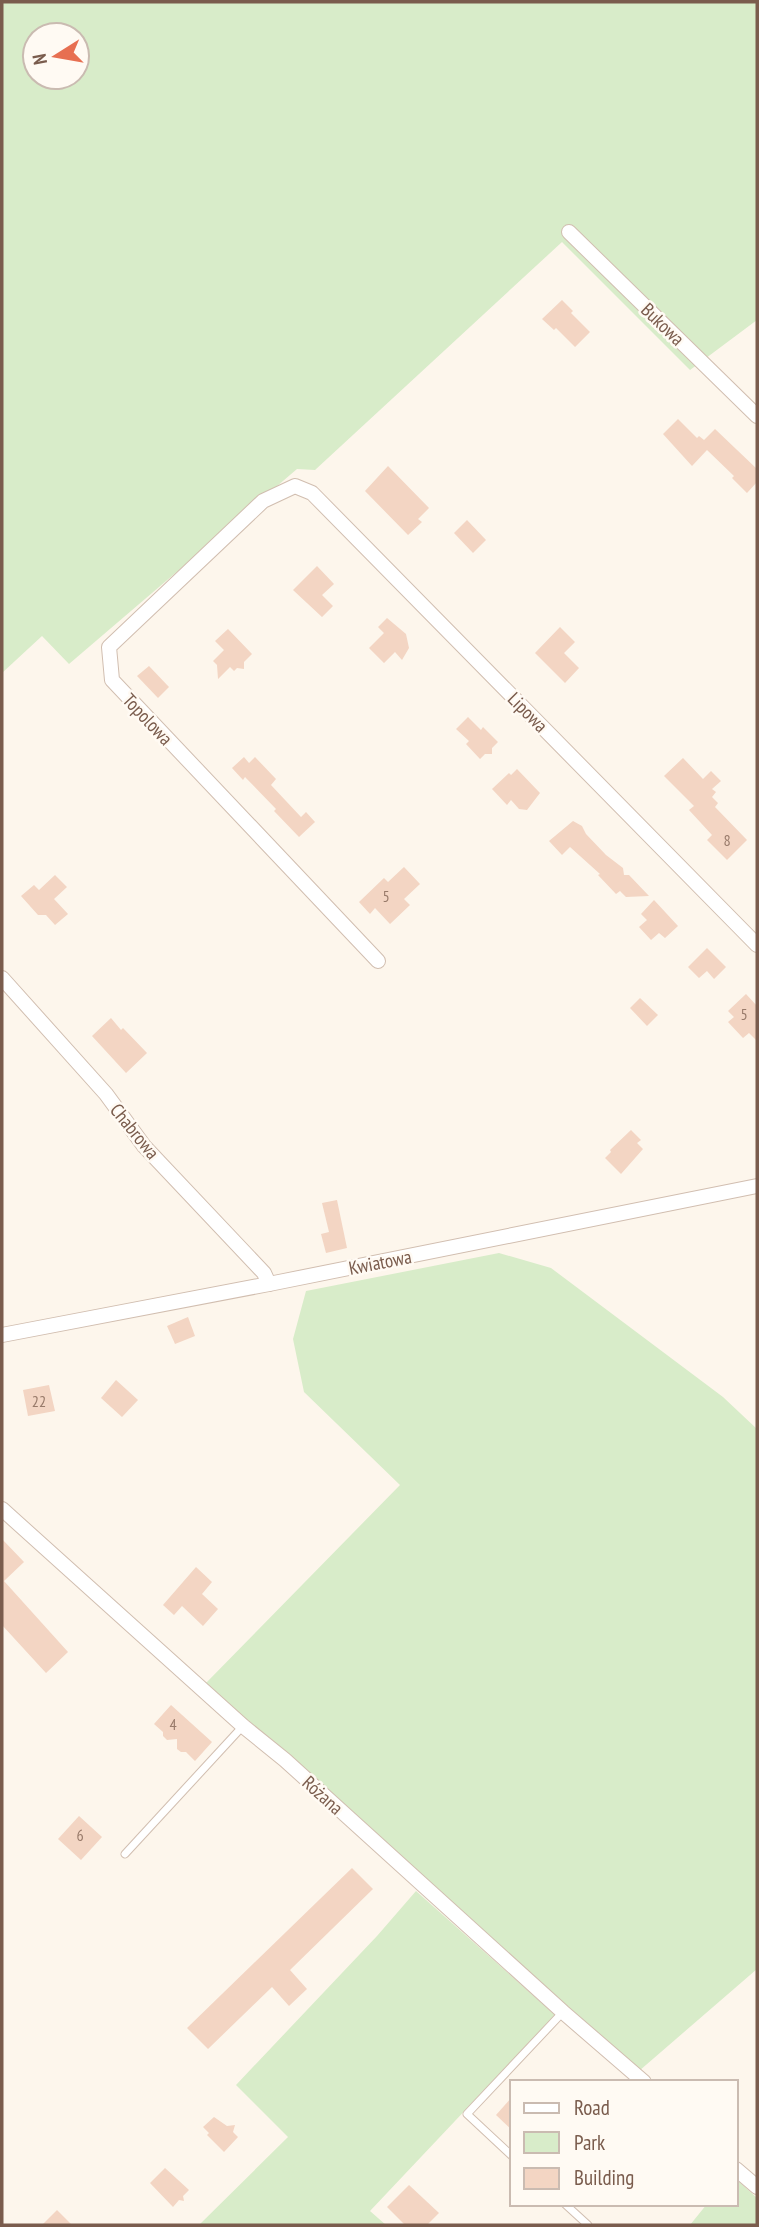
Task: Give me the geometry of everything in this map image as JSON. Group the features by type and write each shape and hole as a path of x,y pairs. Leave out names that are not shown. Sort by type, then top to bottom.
{"street":[{"name":"Bukowa","path":"569,232 757,416"},
{"name":"Lipowa","path":"295,486 312,493 757,946"},
{"name":"Topolowa","path":"295,486 263,501 108,647 112,680 378,961"},
{"name":"Chabrowa","path":"2,978 106,1094 144,1146 264,1273 269,1284"},
{"name":"Kwiatowa","path":"2,1335 757,1186"},
{"name":"Różana","path":"2,1509 642,2080"},
{"path":"738,2171 757,2187"}],"lane":[{"path":"125,1854 243,1726"},
{"path":"510,2154 467,2114 563,2012"},
{"path":"567,2206 588,2225"}],"green space":[{"path":"2,2 757,2 757,320 690,370 562,242 315,470 297,469 69,664 42,636 2,673"},
{"path":"499,1253 551,1268 723,1397 757,1429 757,1969 639,2071 205,1684 400,1485 304,1392 293,1339 306,1291"},
{"path":"416,1891 555,2015 370,2211 386,2225 199,2225 288,2137 236,2085"},
{"path":"738,2181 757,2198 757,2225 690,2225 705,2206 738,2206"}],"building":[{"path":"562,300 590,332 575,347 556,328 554,330 542,319"},
{"path":"678,419 697,438 699,436 704,440 715,429 757,469 757,482 747,493 707,450 692,466 663,434"},
{"path":"388,466 429,508 418,519 422,522 408,535 365,491"},
{"path":"467,520 486,540 473,553 454,533"},
{"path":"317,566 334,584 322,595 333,606 322,617 293,590"},
{"path":"387,618 406,634 409,648 402,660 395,652 384,663 369,648 384,633 378,627"},
{"path":"560,627 575,642 564,653 579,668 565,683 535,653"},
{"path":"228,629 252,654 244,662 244,669 237,668 234,671 230,667 218,679 217,665 213,661 224,650 215,641"},
{"path":"149,666 169,687 158,698 137,676"},
{"path":"468,717 498,742 492,748 492,754 485,754 480,759 466,744 469,741 456,729"},
{"path":"244,757 249,763 255,757 276,779 271,785 301,817 306,812 315,822 299,837 245,777 243,780 232,768"},
{"path":"683,758 703,779 711,771 721,781 712,789 716,792 712,797 718,803 715,807 747,840 727,860 707,840 712,835 689,810 694,806 664,776"},
{"path":"517,769 540,793 527,810 519,809 511,800 507,805 492,789"},
{"path":"573,821 582,826 606,855 623,868 624,875 629,875 649,896 626,897 620,891 616,894 598,875 600,874 570,847 562,855 549,841"},
{"path":"404,867 420,884 404,899 410,905 390,924 375,908 370,914 359,902 384,878 388,882"},
{"path":"55,875 67,887 54,899 68,914 55,925 46,915 38,915 21,896 34,885 39,890"},
{"path":"654,900 678,926 665,938 659,933 651,940 639,927 647,920 641,914"},
{"path":"707,948 726,967 714,979 707,971 699,978 688,967"},
{"path":"746,994 757,1006 757,1041 749,1033 743,1038 728,1022 734,1017 728,1011"},
{"path":"640,998 658,1015 647,1026 630,1008"},
{"path":"111,1018 147,1053 126,1073 92,1036"},
{"path":"631,1130 641,1140 637,1143 643,1149 621,1174 605,1158"},
{"path":"337,1200 347,1248 326,1253 321,1234 329,1232 322,1203"},
{"path":"188,1317 195,1336 175,1344 167,1326"},
{"path":"116,1380 138,1400 122,1417 101,1398"},
{"path":"49,1385 55,1411 28,1416 23,1390"},
{"path":"2,1539 24,1562 4,1581 68,1652 46,1673 2,1625"},
{"path":"196,1567 212,1582 202,1594 218,1609 203,1626 182,1606 174,1615 163,1605"},
{"path":"171,1705 212,1742 195,1761 186,1752 177,1749 177,1739 167,1740 154,1724"},
{"path":"79,1816 102,1837 81,1860 58,1839"},
{"path":"352,1868 373,1889 290,1970 307,1989 289,2006 272,1987 208,2049 187,2028"},
{"path":"510,2099 510,2128 496,2115"},
{"path":"214,2117 227,2126 235,2125 233,2132 238,2137 224,2152 203,2127"},
{"path":"165,2168 189,2190 183,2196 184,2201 179,2200 173,2207 150,2183"},
{"path":"409,2185 439,2213 427,2225 405,2225 387,2207"},
{"path":"57,2210 72,2225 42,2225"}]}
